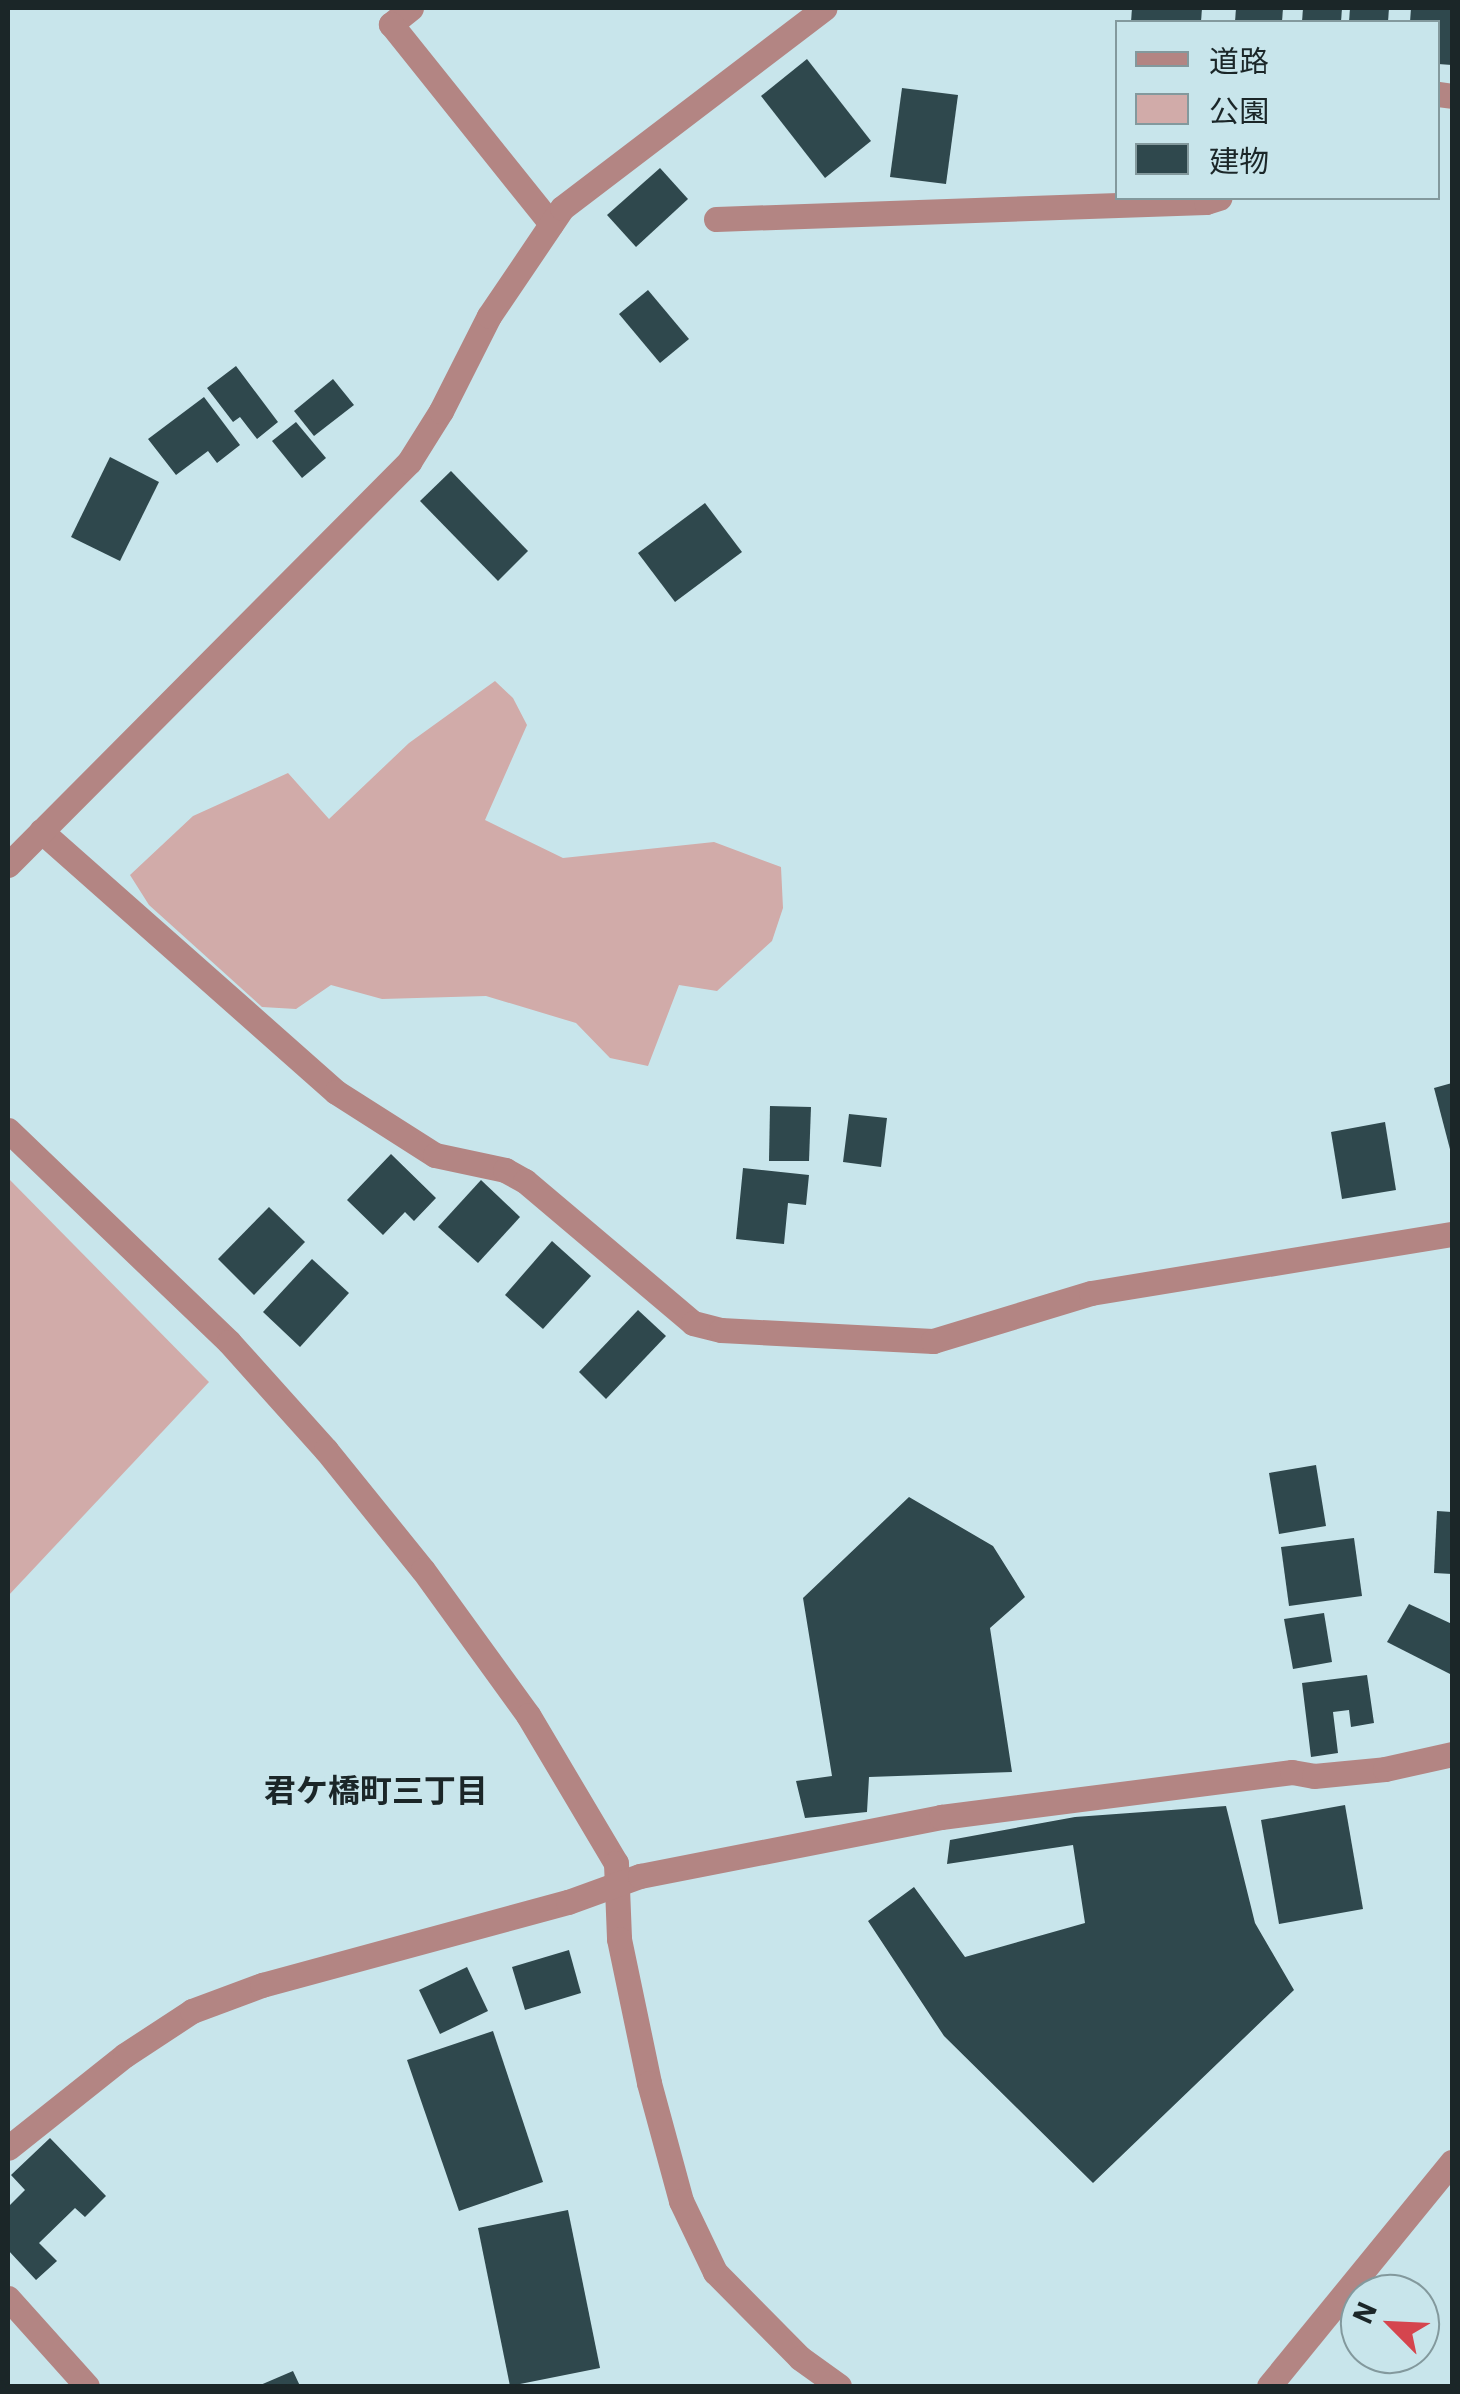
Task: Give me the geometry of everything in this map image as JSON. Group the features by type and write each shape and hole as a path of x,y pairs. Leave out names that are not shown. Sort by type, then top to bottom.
{"street":[{"path":"8,865 409,462 441,411 490,316 562,208 653,135 740,76 824,8"},
{"path":"394,13 551,224"},
{"path":"716,219 1213,200"},
{"path":"41,831 336,1092 435,1156 505,1170 525,1180 693,1323 721,1330 933,1341 1091,1292 1452,1234"},
{"path":"8,1130 230,1342 423,1570 528,1715 616,1863 620,1939 681,2201 715,2272 800,2358 838,2386"},
{"path":"8,2148 125,2055 192,2011 262,1984 640,1876 941,1818 1292,1772 1314,1776 1384,1769 1452,1754"},
{"path":"1268,2386 1452,2162"},
{"path":"8,2298 87,2386"}],"green space":[{"path":"495,681 513,698 527,725 485,820 563,858 714,842 781,867 783,908 772,941 717,991 679,985 648,1066 610,1058 576,1023 486,996 382,999 331,985 296,1009 262,1007 149,905 130,875 193,816 288,773 329,819 409,743"},
{"path":"8,1178 209,1382 8,1596"}],"building":[{"path":"1132,8 1202,8 1201,20 1131,20"},
{"path":"1236,8 1283,8 1282,20 1235,20"},
{"path":"1303,8 1342,8 1341,20 1302,20"},
{"path":"1350,8 1389,8 1388,20 1349,20"},
{"path":"1411,8 1452,8 1452,65 1440,64 1440,20 1410,20"},
{"path":"807,59 871,141 825,178 761,96"},
{"path":"902,88 958,95 946,184 890,177"},
{"path":"660,168 688,199 636,247 607,215"},
{"path":"648,290 689,339 660,363 619,314"},
{"path":"236,366 278,422 257,439 240,417 233,422 207,388"},
{"path":"333,379 354,405 314,436 294,411"},
{"path":"204,397 240,445 217,463 208,451 176,475 148,439"},
{"path":"296,422 326,458 302,478 272,441"},
{"path":"110,457 159,482 120,561 71,537"},
{"path":"451,471 528,551 498,581 420,501"},
{"path":"705,503 742,552 675,602 638,553"},
{"path":"1452,1083 1452,1153 1451,1153 1434,1088"},
{"path":"770,1106 811,1107 809,1161 769,1161"},
{"path":"849,1114 887,1118 881,1167 843,1162"},
{"path":"1385,1122 1396,1190 1342,1199 1331,1132"},
{"path":"391,1154 436,1198 414,1221 405,1212 383,1235 347,1200"},
{"path":"743,1168 809,1175 806,1205 788,1203 784,1244 736,1239"},
{"path":"481,1180 520,1217 478,1263 438,1227"},
{"path":"269,1207 305,1242 254,1295 218,1259"},
{"path":"552,1241 591,1276 543,1329 505,1295"},
{"path":"312,1259 349,1293 300,1347 263,1312"},
{"path":"638,1310 666,1336 606,1399 579,1372"},
{"path":"1316,1465 1326,1526 1279,1534 1269,1473"},
{"path":"909,1497 993,1546 1025,1597 990,1628 1012,1772 869,1777 867,1812 805,1818 796,1781 832,1776 803,1598"},
{"path":"1437,1511 1452,1512 1452,1574 1434,1573"},
{"path":"1354,1538 1362,1596 1289,1606 1281,1547"},
{"path":"1409,1604 1452,1624 1452,1675 1387,1642"},
{"path":"1324,1613 1332,1662 1293,1669 1284,1619"},
{"path":"1367,1675 1374,1723 1351,1727 1349,1710 1333,1712 1338,1753 1311,1757 1302,1683"},
{"path":"1345,1805 1363,1909 1279,1924 1261,1820"},
{"path":"1226,1806 1255,1923 1294,1990 1093,2183 944,2036 868,1921 914,1887 965,1957 1085,1923 1073,1845 947,1864 950,1840 1075,1817"},
{"path":"569,1950 581,1993 525,2010 512,1967"},
{"path":"467,1967 488,2011 440,2034 419,1990"},
{"path":"493,2031 543,2182 459,2211 407,2060"},
{"path":"50,2138 106,2196 85,2217 75,2208 39,2243 57,2261 36,2280 8,2250 8,2207 25,2190 11,2175"},
{"path":"568,2210 600,2368 510,2386 478,2228"},
{"path":"293,2371 300,2386 258,2386"}],"district":[{"name":"君ケ橋町三丁目","path":"376,1790"}]}
